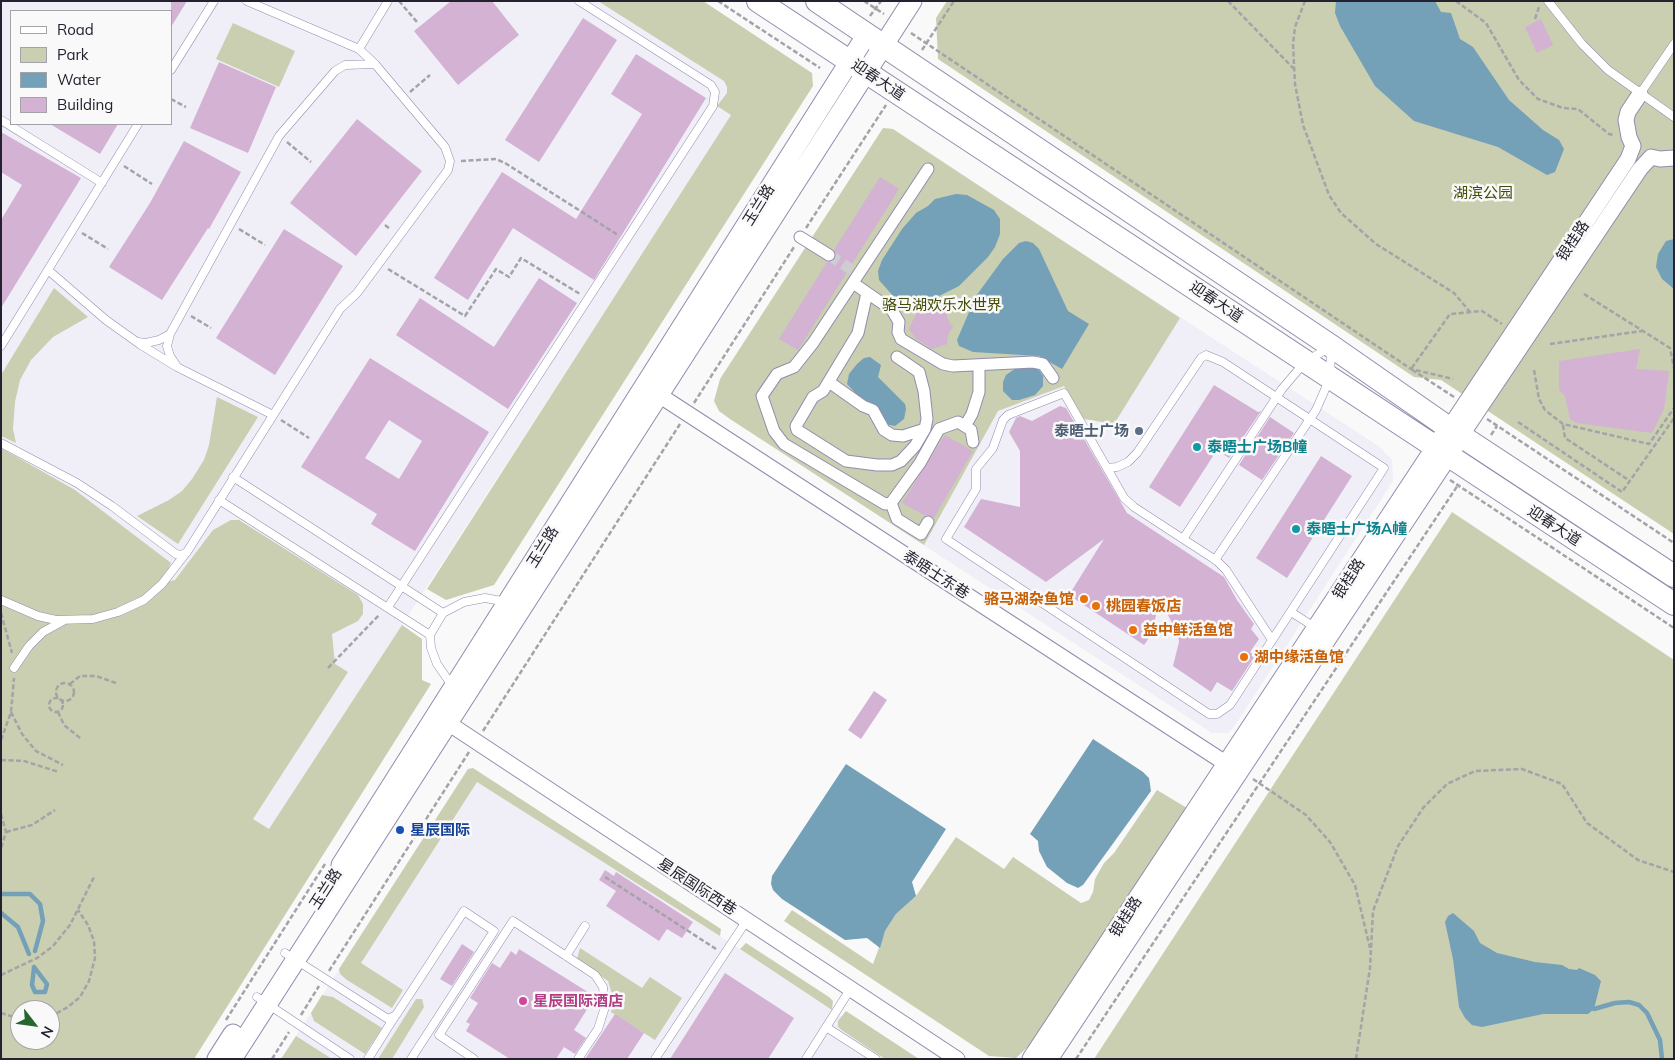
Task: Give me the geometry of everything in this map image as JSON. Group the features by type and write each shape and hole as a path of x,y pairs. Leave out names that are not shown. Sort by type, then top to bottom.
{"main road":[{"name":"迎春大道","path":"758,1 1674,604"},
{"name":"迎春大道","path":"817,1 1331,346 1481,450 1674,576"}],"street":[{"name":"玉兰路","path":"217,1059 262,1000 875,40 912,1"},
{"name":"玉兰路","path":"516,603 659,395 858,67"},
{"name":"银桂路","path":"1455,432 1513,331 1628,159 1631,141 1626,120 1628,112 1640,94"},
{"path":"1631,141 1651,157 1660,159 1674,158"},
{"name":"银桂路","path":"1032,1059 1235,769 1316,628 1640,169 1651,157"},
{"path":"928,169 854,275 801,359 789,370 777,374 762,396 774,431 784,444 877,502 885,504 892,503 920,463 939,429 958,422 971,430 974,442"},
{"path":"800,237 829,255"},
{"path":"854,275 867,292 892,310 899,322 898,332 901,339 943,364 1038,363 1043,364 1053,378"},
{"path":"867,292 858,334 823,391 813,397 796,426 802,434 846,461 892,465 908,455 925,429 927,419 924,391 919,372 897,357"},
{"path":"965,426 972,414 979,392 979,365"},
{"path":"829,382 863,406 873,410 884,430 892,435 903,436 925,429"},
{"name":"泰晤士东巷","path":"659,395 1235,769"},
{"name":"银桂路","path":"1048,1059 1442,451"},
{"path":"892,503 897,520 921,534 928,522"},
{"name":"星辰国际西巷","path":"442,719 957,1059"},
{"name":"玉兰路","path":"232,1059 262,1000"}],"lane":[{"path":"172,68 214,1"},
{"path":"1,600 38,616 65,620 93,620 118,612 144,600 162,584 187,552 340,309 357,292 444,178 450,161 446,147 375,64 359,49 247,1"},
{"path":"359,49 388,1"},
{"path":"388,607 713,106 715,92 703,79 579,1"},
{"path":"1548,1 1582,44 1608,70 1640,94 1673,115"},
{"name":"银桂路","path":"1640,94 1674,44"},
{"path":"177,367 170,356 167,346 170,334 279,136 335,72 345,65 375,64"},
{"path":"1,120 102,183"},
{"path":"1,346 137,125"},
{"path":"48,270 77,297 136,342 177,367 273,415"},
{"path":"1,329 9,333"},
{"path":"136,342 146,343 159,340 170,334"},
{"path":"1183,539 1277,397 1305,362 1331,346"},
{"path":"1215,560 1309,419 1330,378 1331,346"},
{"path":"1107,468 1117,467 1128,462 1137,453 1201,358 1206,355 1214,356 1384,468 1230,705 1218,714 1209,714 946,539 976,489 976,468 993,448 1003,420 1008,414 1064,393 1124,498 1215,560 1226,570 1272,640"},
{"path":"1,444 76,483 112,506 176,554 182,555 187,552"},
{"path":"233,477 443,614"},
{"path":"219,500 430,634"},
{"path":"458,694 437,664 431,648 430,634 443,614 464,602 485,598 516,603"},
{"path":"1291,612 1316,628"},
{"path":"14,668 28,646 43,632 65,620"},
{"path":"368,1059 464,911 494,931 411,1059"},
{"path":"655,1059 747,920"},
{"path":"469,1058 440,1035 513,922 595,975 603,987 605,1007 598,1029 578,1059"},
{"path":"566,956 584,926"},
{"path":"290,956 388,1019 396,1015"},
{"path":"806,1059 851,988"},
{"path":"262,1000 350,1059"},
{"path":"826,1027 876,1059"}],"path":[{"path":"399,1 417,22"},
{"path":"718,1 820,68"},
{"path":"912,66 954,1"},
{"path":"1228,1 1295,70"},
{"path":"1306,1 1295,27 1293,44 1295,70 1302,125 1329,195 1341,213 1376,244 1454,293 1470,312"},
{"path":"1456,1 1486,23 1519,80 1538,99 1563,108 1578,109 1609,134 1631,141"},
{"path":"1535,20 1541,1"},
{"path":"936,51 1411,369 1453,380"},
{"path":"404,98 430,75"},
{"path":"272,1059 894,91"},
{"path":"172,99 186,107"},
{"path":"279,136 311,162"},
{"path":"450,161 487,159 505,163 626,240"},
{"path":"115,161 152,184"},
{"path":"232,224 265,245"},
{"path":"74,228 108,249"},
{"path":"379,264 465,316 496,269 509,277 521,258 588,298"},
{"path":"1584,294 1670,348 1674,368"},
{"path":"183,311 211,328"},
{"path":"1411,369 1450,314 1482,312 1513,331"},
{"path":"1550,344 1644,331"},
{"path":"1670,348 1674,346"},
{"path":"1534,370 1539,399 1545,410 1563,424 1649,444 1674,408"},
{"path":"273,415 310,438"},
{"path":"1518,422 1622,492 1674,418"},
{"path":"1563,424 1565,438 1630,481"},
{"path":"1481,450 1497,426"},
{"path":"1510,434 1674,543"},
{"path":"1076,1059 1468,469"},
{"path":"328,668 367,626 388,607"},
{"path":"58,712 63,707 57,688 65,683 70,684 80,676 96,676 116,683"},
{"path":"70,684 74,691 71,698 52,700 50,706 52,710 58,712 64,725 80,738"},
{"path":"11,712 22,734 36,751 63,766"},
{"path":"1,760 24,761 59,772"},
{"path":"1235,769 1306,815 1330,842 1355,885 1371,953"},
{"path":"1356,1059 1371,953 1373,911 1398,846 1423,808 1447,784 1475,772 1522,769 1562,784 1587,824 1638,860 1674,872"},
{"path":"6,832 32,825 55,810"},
{"path":"1,814 6,832 1,848"},
{"path":"1,974 37,958 53,946 70,925 94,877"},
{"path":"605,877 724,954"},
{"path":"60,1011 80,997 89,981 95,958 94,941 88,924 78,910"}],"shaded area":[{"path":"1,1 635,1 750,87 214,916 125,1059 1,1059"},
{"name":"泰晤士广场","path":"905,138 1380,447 1392,460 1393,481 1234,727 1228,733 1212,733 730,419"},
{"path":"468,769 906,1059 281,1059"}],"green space":[{"path":"598,1 703,1 812,73 813,86 494,585 446,600 427,589 731,115 717,106 727,93 724,81"},
{"name":"湖滨公园","path":"947,1 1674,1 1674,534 1441,380 1414,377 938,59 936,18"},
{"path":"233,23 295,51 279,87 216,59"},
{"name":"骆马湖欢乐水世界","path":"883,128 893,129 1180,318 1114,424 1084,419 1064,386 998,411 924,545 730,419 719,411 714,401 720,379"},
{"path":"54,288 88,317 53,337 31,360 20,380 15,402 13,429 16,443 1,436 1,375"},
{"path":"217,397 258,417 178,544 137,516 169,500 182,491 192,479 204,460 209,445"},
{"path":"1,448 75,490 171,563 162,583 175,580 213,530 231,520 239,520 358,595 363,604 363,614 358,621 332,634 335,664 348,672 253,819 269,829 402,625 422,639 422,680 431,684 194,1059 1,1059"},
{"path":"1452,512 1674,660 1674,1059 1094,1059"},
{"path":"473,768 721,929 720,936 477,782 361,963 403,990 392,1008 347,980 340,974 339,969 468,769"},
{"path":"1157,790 1187,808 1032,1043 1016,1058 989,1056 784,921 792,910 873,964 885,931 896,914 916,896 956,837 1004,869 1013,857 1081,903 1089,900 1093,892 1095,879 1104,863 1114,853"},
{"path":"746,943 829,997 833,1001 832,1010 740,949"},
{"path":"580,948 642,988 650,977 682,998 655,1040 611,1012 613,997 608,981 577,959"},
{"path":"322,995 333,997 382,1028 365,1054 314,1021 311,1013"},
{"path":"416,999 422,999 424,1007 392,1059 378,1059"},
{"path":"846,1011 919,1059 885,1059 838,1027 838,1021"},
{"path":"296,1036 332,1059 281,1059"}],"water":[{"path":"1336,1 1435,1 1441,12 1451,13 1460,39 1473,47 1509,100 1543,130 1559,140 1564,149 1555,172 1547,175 1498,147 1414,121 1375,86 1340,26 1335,13"},
{"path":"956,194 967,195 994,210 1000,219 1000,234 995,247 988,257 959,286 915,308 901,305 879,280 878,271 882,260 902,229 916,213 935,199"},
{"path":"1674,239 1674,289 1662,279 1656,267 1658,254 1666,241"},
{"path":"1026,241 1033,243 1039,249 1068,311 1089,324 1062,369 1039,356 973,352 959,346 957,340 976,296 1003,259 1019,243"},
{"path":"870,357 881,365 878,377 905,404 904,419 895,426 885,424 877,406 862,400 847,384 849,374 857,364 864,358"},
{"path":"1019,366 1034,367 1039,370 1043,376 1043,386 1035,395 1012,400 1003,391 1003,382 1006,375"},
{"path":"1093,739 1143,772 1149,778 1151,791 1083,885 1078,888 1067,883 1047,867 1039,851 1038,841 1030,834"},
{"path":"846,764 946,829 912,882 916,896 896,914 885,931 880,948 867,938 845,940 782,899 773,890 771,884 772,876"},
{"path":"1453,913 1474,931 1480,943 1497,953 1535,962 1562,965 1569,969 1577,970 1579,968 1595,975 1601,981 1594,1009 1588,1014 1543,1014 1482,1027 1472,1025 1465,1018 1459,1007 1453,959 1445,922 1448,916"}],"building":[{"path":"171,1 187,1 172,25"},
{"path":"451,1 492,1 519,35 458,85 414,31"},
{"path":"583,18 617,40 539,162 505,140"},
{"path":"1541,19 1553,45 1537,53 1525,27"},
{"path":"636,54 706,98 594,280 513,228 468,300 434,278 502,172 576,219 642,114 611,94"},
{"path":"219,62 276,87 248,153 190,128"},
{"path":"357,119 422,171 356,256 290,203"},
{"path":"52,125 117,125 100,154"},
{"path":"1,132 81,178 1,308 1,220 22,185 1,172"},
{"path":"184,141 241,172 209,229 162,300 109,267 150,203"},
{"path":"880,177 899,189 798,350 779,339 827,262 835,259 834,250"},
{"path":"284,229 343,266 275,375 216,338"},
{"path":"539,278 577,303 508,409 396,335 420,298 494,347"},
{"path":"932,306 938,311 946,311 948,320 953,327 948,334 947,344 932,349 915,338 909,329 917,312 924,311"},
{"path":"1640,349 1636,369 1669,371 1664,409 1652,433 1577,423 1570,419 1565,396 1559,390 1559,361"},
{"path":"370,358 489,432 415,551 371,524 377,514 301,467","holes":["389,420 422,441 399,479 365,458"]},
{"name":"泰晤士广场B幢","path":"1214,385 1258,412 1261,411 1229,458 1217,450 1180,507 1149,487"},
{"path":"1060,406 1066,408 1127,513 1224,577 1254,624 1251,629 1259,639 1250,652 1255,656 1232,691 1217,682 1211,692 1173,666 1179,642 1178,634 1160,600 1151,635 1144,645 1069,595 1104,539 1046,582 964,527 981,499 1020,507 1020,451 1009,432 1016,418 1020,416 1032,421"},
{"path":"1270,417 1294,433 1262,480 1239,465"},
{"path":"945,435 973,451 934,518 924,515 902,503"},
{"name":"泰晤士广场A幢","path":"1321,456 1352,476 1287,578 1256,558"},
{"path":"874,691 887,700 861,739 848,730"},
{"path":"605,870 614,876 616,872 693,922 682,938 667,929 659,941 606,906 616,891 599,880"},
{"path":"462,944 474,952 452,986 440,979"},
{"path":"519,949 591,994 587,1001 591,1003 574,1030 586,1038 575,1054 564,1047 556,1059 510,1059 466,1031 470,1024 466,1022 478,1003 470,998 492,963 500,968 511,951 516,955"},
{"path":"725,973 794,1018 768,1059 670,1059"},
{"path":"615,1014 644,1033 627,1059 585,1059"}],"waterway":[{"path":"1,894 30,894 40,904 43,921 35,951"},
{"path":"1,913 18,927 29,954"},
{"path":"34,967 47,984 45,992 35,992 32,985 34,968"},
{"path":"1594,1009 1615,1003 1629,1002 1639,1005 1647,1013 1660,1040 1662,1059"}],"tunnel":[{"path":"829,255 852,270"}],"place":[{"name":"泰晤士广场","path":"1139,431"},
{"name":"泰晤士广场B幢","path":"1197,447"},
{"name":"泰晤士广场A幢","path":"1296,529"},
{"name":"骆马湖杂鱼馆","path":"1084,599"},
{"name":"桃园春饭店","path":"1096,606"},
{"name":"益中鲜活鱼馆","path":"1133,630"},
{"name":"湖中缘活鱼馆","path":"1244,657"},
{"name":"星辰国际","path":"400,830"},
{"name":"星辰国际酒店","path":"523,1001"}]}
